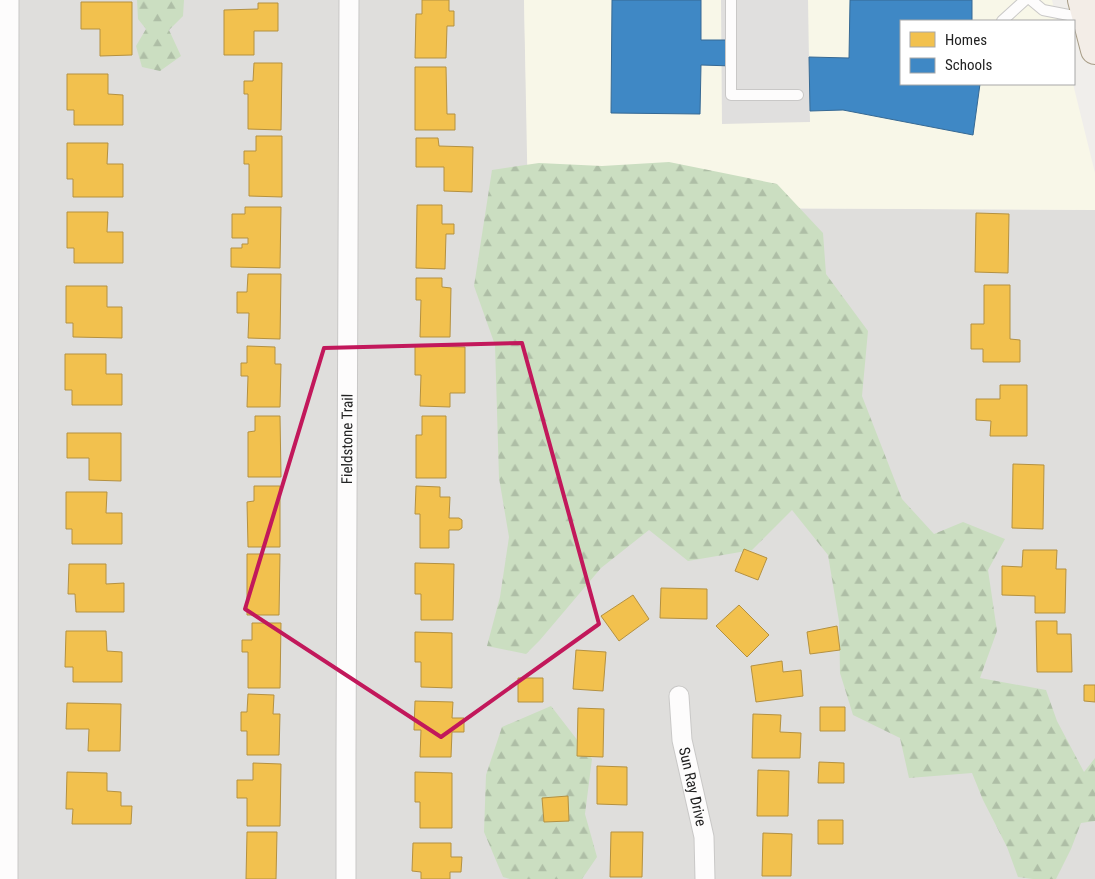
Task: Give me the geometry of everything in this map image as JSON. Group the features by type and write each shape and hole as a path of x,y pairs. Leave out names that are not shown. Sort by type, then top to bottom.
{"main road":[{"path":"1088,11 1095,50"}],"street":[{"path":"8,879 9,0"},
{"name":"Fieldstone Trail","path":"346,879 349,0"},
{"name":"Sun Ray Drive","path":"679,696 682,740 704,837 705,879"}],"lane":[{"path":"731,0 731,95 798,95"},
{"path":"1003,20 1025,0"},
{"path":"1031,0 1043,10 1088,11"}],"highlighted area":[{"path":"522,343 599,624 441,737 245,609 324,348"}],"shaded area":[{"path":"0,0 524,0 529,207 1095,210 1095,879 0,879"},
{"path":"524,0 1052,0 1057,20 900,20 900,85 1073,85 1095,173 1095,210 528,207"},
{"path":"721,0 808,0 810,122 722,124"}],"green space":[{"path":"137,0 184,0 183,16 169,30 181,56 160,71 142,67 136,46 146,29 138,19"},
{"path":"669,162 777,184 823,233 826,274 868,331 862,396 902,499 934,534 963,522 1005,539 988,570 997,631 980,678 1046,690 1057,721 1084,772 1095,758 1095,821 1081,823 1056,879 1018,877 1007,847 983,800 972,773 909,778 900,738 853,715 840,673 839,621 828,555 792,510 752,550 688,561 649,530 601,568 526,654 487,646 500,597 509,537 499,478 495,345 474,286 492,170 539,163 602,166"},
{"path":"551,706 592,759 585,814 597,857 582,879 510,879 503,877 484,832 486,775 502,727"}],"building: Homes":[{"path":"422,0 449,0 449,11 454,11 454,26 447,26 446,58 415,58 416,14 422,14"},
{"path":"81,2 132,2 132,55 100,56 100,29 81,29"},
{"path":"258,3 278,3 278,31 254,31 254,55 224,55 224,10 258,9"},
{"path":"254,63 282,63 281,130 248,129 248,94 244,94 244,81 253,81"},
{"path":"415,67 446,67 447,114 455,114 455,130 415,130"},
{"path":"67,74 108,74 108,94 123,95 123,125 74,125 74,110 67,110"},
{"path":"256,136 282,136 282,197 249,196 249,164 244,164 244,151 256,151"},
{"path":"416,138 438,138 439,146 473,147 472,192 444,191 444,167 416,167"},
{"path":"67,143 108,143 107,164 123,164 123,197 73,197 73,179 67,179"},
{"path":"417,205 442,205 442,224 454,224 454,234 446,234 445,269 416,268"},
{"path":"245,207 281,207 280,268 231,267 231,248 242,248 242,244 248,244 248,238 232,238 232,214 245,214"},
{"path":"67,212 108,212 107,232 123,232 123,263 74,263 74,248 67,248"},
{"path":"976,213 1009,214 1008,273 975,272"},
{"path":"248,274 281,274 280,339 248,338 249,313 237,313 237,292 247,292"},
{"path":"416,278 442,278 442,287 451,288 450,337 420,337 421,300 416,300"},
{"path":"984,285 1010,285 1010,339 1020,340 1020,362 983,362 983,349 971,349 971,324 984,324"},
{"path":"66,286 107,286 107,307 122,307 122,338 73,337 73,323 66,323"},
{"path":"247,346 275,347 275,364 281,364 280,407 247,407 248,376 241,376 241,363 247,363"},
{"path":"415,346 465,347 465,393 450,393 450,407 420,406 421,375 415,375"},
{"path":"65,354 106,354 106,374 122,374 122,405 72,405 72,390 65,390"},
{"path":"1000,385 1027,385 1027,436 990,436 991,421 976,420 976,399 1000,399"},
{"path":"255,416 280,416 281,477 248,477 248,432 255,431"},
{"path":"422,416 446,416 446,478 416,478 416,435 422,435"},
{"path":"67,433 121,433 121,481 89,480 89,458 67,458"},
{"path":"1013,464 1044,465 1043,529 1012,528"},
{"path":"254,486 280,486 280,547 248,547 247,502 254,501"},
{"path":"416,486 440,487 440,497 450,497 449,518 459,518 462,520 462,528 459,530 449,530 449,548 420,548 420,514 415,514"},
{"path":"66,492 107,492 106,513 122,513 122,544 72,544 72,529 66,529"},
{"path":"744,549 767,558 758,580 735,571"},
{"path":"1023,550 1057,550 1056,569 1066,569 1065,613 1035,613 1035,596 1002,595 1002,566 1022,567"},
{"path":"247,554 280,554 279,615 247,615"},
{"path":"415,563 454,564 453,620 421,620 421,594 415,594"},
{"path":"69,564 106,564 106,584 124,583 124,612 76,612 75,594 68,594"},
{"path":"661,588 707,589 707,619 660,618"},
{"path":"633,595 649,619 619,641 601,616"},
{"path":"739,605 769,635 747,657 716,626"},
{"path":"1036,621 1057,621 1057,634 1071,634 1072,672 1037,672"},
{"path":"252,623 281,623 280,688 248,688 248,652 242,652 242,640 252,640"},
{"path":"837,626 840,650 810,654 807,632"},
{"path":"66,631 106,631 107,651 122,652 122,682 73,682 73,667 65,667"},
{"path":"415,632 452,633 452,688 421,687 421,662 415,662"},
{"path":"576,650 606,652 603,691 573,689"},
{"path":"782,661 783,672 801,670 803,696 756,702 751,666"},
{"path":"518,678 543,678 543,702 518,702"},
{"path":"1084,685 1095,685 1095,702 1084,701"},
{"path":"248,694 274,695 273,714 280,714 279,755 247,755 247,731 241,731 241,712 247,712"},
{"path":"415,701 453,702 452,718 464,718 464,732 452,732 451,757 420,757 421,730 414,730"},
{"path":"67,703 121,704 120,751 88,751 89,729 66,729"},
{"path":"820,707 845,707 845,731 820,731"},
{"path":"578,708 604,709 603,757 577,756"},
{"path":"753,714 781,715 780,732 801,733 800,758 752,758"},
{"path":"819,762 844,763 844,783 818,783"},
{"path":"253,763 281,764 280,826 247,826 247,798 237,798 237,780 253,780"},
{"path":"597,766 627,767 627,805 597,804"},
{"path":"758,770 789,771 788,816 757,816"},
{"path":"67,772 107,773 107,791 121,792 121,806 132,806 131,824 72,824 73,809 66,809"},
{"path":"415,772 452,773 452,828 420,828 420,802 415,802"},
{"path":"568,796 569,821 544,822 542,798"},
{"path":"818,820 843,820 843,844 818,844"},
{"path":"247,832 277,832 276,879 246,879"},
{"path":"611,832 643,832 642,877 610,877"},
{"path":"763,833 792,834 791,876 762,876"},
{"path":"413,843 451,843 451,857 462,857 461,872 450,872 450,879 421,879 421,872 412,871"}],"building: Schools":[{"path":"612,0 701,0 701,40 734,40 733,66 701,65 700,114 611,113"},
{"path":"850,0 972,0 972,20 900,20 900,85 980,85 973,135 843,110 810,111 809,57 849,58"}]}
